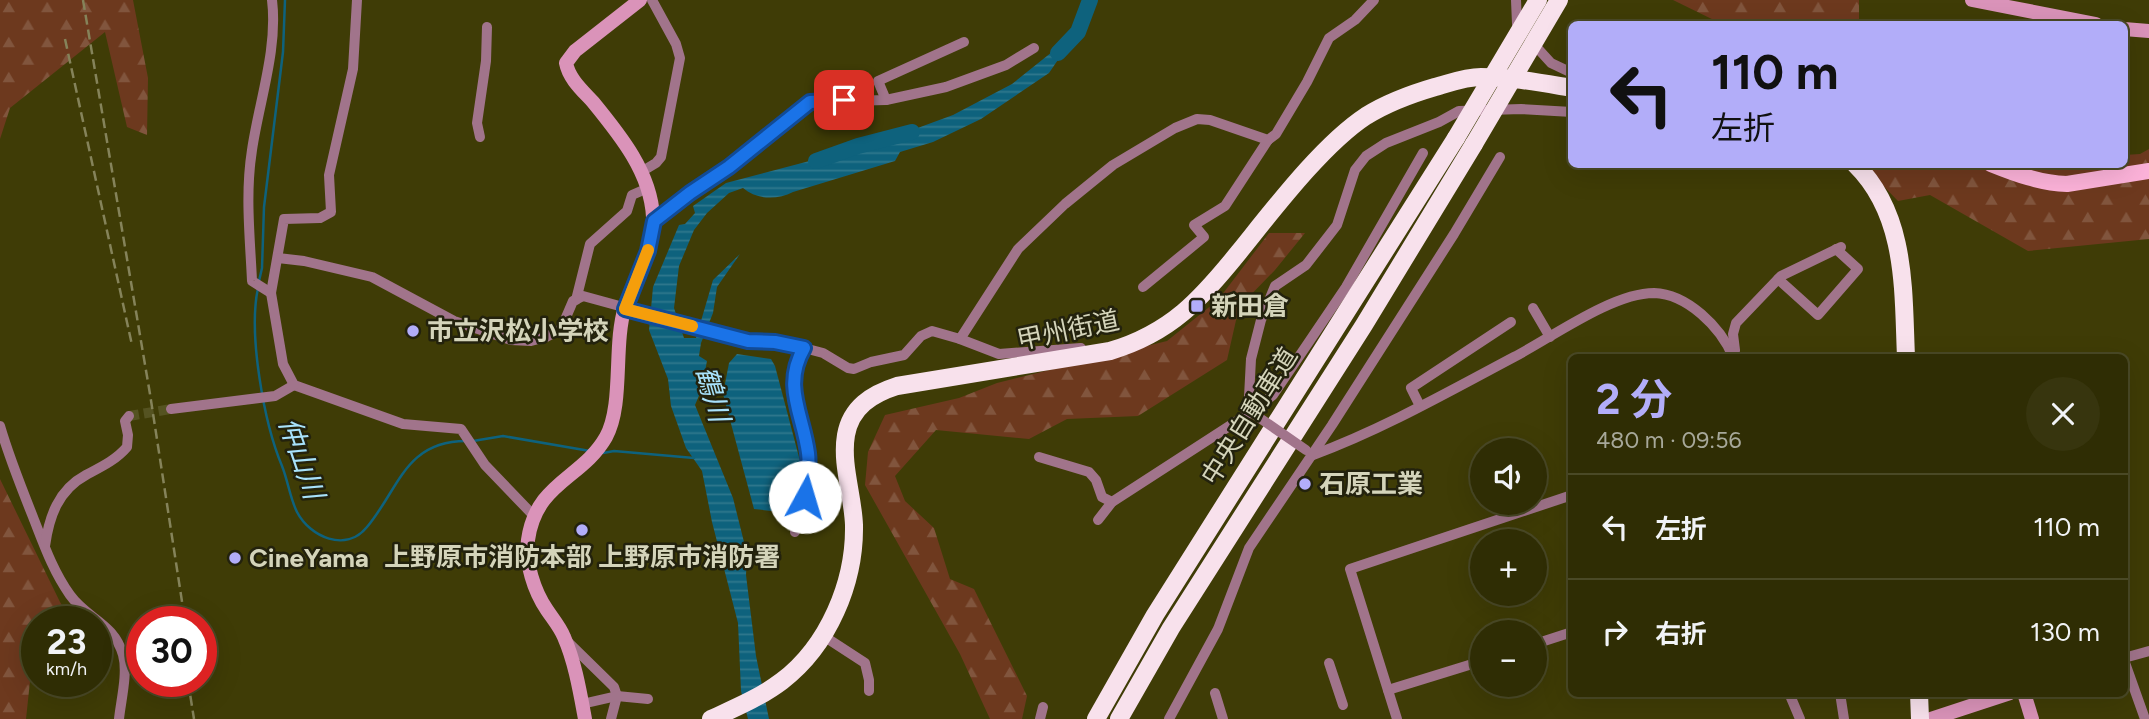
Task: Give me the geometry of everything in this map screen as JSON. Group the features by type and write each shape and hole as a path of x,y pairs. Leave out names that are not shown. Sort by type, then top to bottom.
{"highway":[{"name":"中央自動車道","path":"1096,719 1155,615 1455,138 1538,0"},
{"name":"中央自動車道","path":"1119,719 1171,628 1364,325 1559,0"},
{"name":"甲州街道","path":"711,719 773,688 794,671 822,635 840,604 849,576 854,527 846,463 846,436 854,414 867,399 897,386 1110,351 1139,341 1155,333 1210,288 1285,196 1329,148 1347,131 1376,111 1422,91 1470,79 1492,78 1568,88"},
{"path":"1858,168 1888,212 1895,231 1903,282 1906,354"},
{"path":"1919,697 1920,719"}],"main road":[{"path":"2001,168 2053,184 2088,182 2149,171"}],"street":[{"path":"271,293 253,281 248,181 273,30 272,0"},
{"path":"357,0 353,69 329,175 331,212 320,218 284,219 271,293 283,364 294,385 403,424 461,429 485,465 534,516"},
{"path":"611,719 617,696 614,687 565,639 542,602 531,575 528,540 534,516 556,484 587,461 606,437 612,419 631,310 654,221 648,188 641,172 616,129 571,76 566,64 575,51 640,0"},
{"path":"641,172 661,157 680,58 676,44 652,0"},
{"path":"1143,287 1204,237 1194,225 1225,206 1268,140 1276,134 1329,38 1354,20 1374,0"},
{"path":"1516,0 1517,24 1520,29 1551,63 1568,71"},
{"path":"1972,0 2080,21"},
{"path":"480,138 477,123 486,61 487,27"},
{"path":"2128,29 2149,32"},
{"path":"886,100 878,81 964,42"},
{"path":"654,221 729,167 810,102 886,100 946,87 1006,65 1034,48"},
{"path":"1309,453 1251,412 1251,359 1261,320 1275,286 1306,265 1336,225 1355,170 1366,156 1385,143 1439,122 1459,111 1521,109 1568,112"},
{"path":"960,339 1018,249 1065,204 1113,165 1175,128 1197,119 1210,120 1268,140"},
{"path":"1098,520 1112,502 1273,395 1346,287 1423,153"},
{"path":"1169,719 1218,629 1249,548 1454,234 1500,157"},
{"path":"576,300 590,244 627,211 632,195 648,188"},
{"path":"1732,354 1735,350 1733,334 1736,323 1778,279 1838,248 1858,269 1818,315 1778,279"},
{"path":"278,258 372,276 454,321 511,340 531,341 561,329 573,301 583,296 729,336 804,348 829,355 848,369 904,355 926,332 940,332 999,354 1096,346 1110,351"},
{"path":"1309,453 1361,437 1595,312 1626,299 1653,293 1671,295 1713,325 1732,354"},
{"path":"1533,308 1549,337"},
{"path":"1420,407 1411,388 1511,322"},
{"path":"795,533 809,472 805,435 793,388 797,360 804,348"},
{"path":"171,410 275,396 294,385"},
{"path":"44,550 52,514 67,489 108,463 127,447 125,421 129,416"},
{"path":"0,426 44,550 71,596 80,607 107,626 121,649 124,662 119,719"},
{"path":"1039,457 1088,472 1096,480 1102,497 1112,502"},
{"path":"1397,719 1350,569 1568,496"},
{"path":"1547,640 1568,633"},
{"path":"822,635 865,663 869,691"},
{"path":"565,639 585,719"},
{"path":"2128,658 2149,650"},
{"path":"1329,663 1343,705"},
{"path":"1388,690 1470,665"},
{"path":"2128,670 2145,719"},
{"path":"1215,694 1223,719"},
{"path":"582,704 617,696 648,699"},
{"path":"1792,697 1800,719"},
{"path":"1841,697 1844,719"},
{"path":"1931,719 1998,697"},
{"path":"2025,697 2032,719"},
{"path":"1040,719 1043,706"}],"green space":[{"path":"0,0 133,0 148,78 147,135 127,127 105,32 10,108 0,139"},
{"path":"1673,0 1859,0 1859,21 1716,21"},
{"path":"2149,149 2149,239 2028,251 1930,195 1898,201 1866,168 2128,168 2128,155 2140,154"},
{"path":"1269,233 1305,233 1275,270 1239,307 1227,360 1138,416 1067,419 1029,439 936,430 895,476 905,501 934,528 950,579 974,589 1027,696 1022,719 990,719 960,654 865,485 868,452 885,415 959,398 997,383 1167,341 1218,300"},
{"path":"0,479 62,606 21,606 21,697 28,697 26,719 0,719"}],"water":[{"path":"1077,32 1049,73 981,119 933,142 900,152 895,161 787,195 761,197 743,188 729,193 707,213 694,230 679,266 674,308 684,338 696,338 713,280 740,254 717,287 713,313 701,343 699,356 707,361 701,391 695,405 733,498 747,554 746,575 756,656 769,719 748,719 741,691 738,623 702,471 686,448 671,406 668,379 649,330 653,287 679,225 685,224 695,213 693,206 726,183 874,144 953,115 1012,84"},
{"path":"737,354 771,359 800,461 798,480 790,504 772,511 754,509 723,394 729,363"}],"waterway":[{"name":"仲山川","path":"259,281 262,268 264,207 283,52 285,0"},
{"name":"鶴川","path":"1058,53 1078,32 1090,0"},
{"name":"鶴川","path":"816,161 858,146 912,132"},
{"name":"仲山川","path":"258,288 255,307 256,353 269,427 297,512 310,529 329,539 349,539 358,535 367,527 416,458 429,449 446,443 466,441"},
{"name":"仲山川","path":"473,441 503,436 590,451"},
{"name":"仲山川","path":"603,453 614,451 694,458"}],"tunnel":[{"path":"129,416 171,409"}],"railway":[{"path":"83,0 150,394 183,606"},
{"path":"65,39 132,345"},
{"path":"191,697 194,719"}],"slow traffic":[{"path":"648,250 625,309 692,326"}],"place":[{"name":"新田倉","path":"1197,306"},
{"name":"市立沢松小学校","path":"413,331"},
{"name":"石原工業","path":"1305,484"},
{"name":"上野原市消防本部 上野原市消防署","path":"582,530"},
{"name":"CineYama","path":"235,558"}],"route":[{"path":"805,497 809,472 808,452 793,388 797,360 804,348 775,342 748,341 625,309 648,251 654,221 729,167 810,102 844,100"}]}
